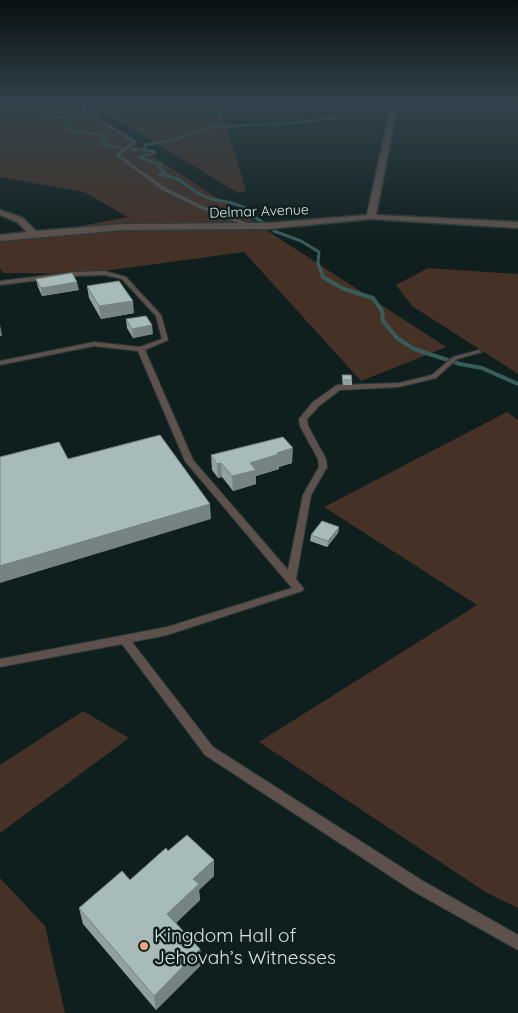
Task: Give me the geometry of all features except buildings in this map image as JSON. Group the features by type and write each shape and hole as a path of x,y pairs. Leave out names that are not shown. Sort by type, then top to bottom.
{"street":[{"path":"371,217 385,149"},
{"path":"0,212 20,220 34,234"},
{"name":"Delmar Avenue","path":"0,238 123,227 253,227 371,217 518,225"}],"lane":[{"path":"125,149 118,155 164,189 201,207 253,227"},
{"path":"0,283 75,274 105,273 124,278 159,316 164,340 141,349 94,344 0,363"},
{"path":"0,664 167,631 299,589 189,461 141,349"},
{"path":"291,580 307,495 323,466 322,459 304,426 304,419 316,404 339,388 399,385 434,377 455,358 479,352"},
{"path":"125,640 209,751 418,886 518,943"}],"shaded area":[{"path":"0,149 142,149 446,347 361,381 244,252 82,274 3,273 0,269 0,241 128,217 84,192 0,177"},
{"path":"166,149 234,149 246,191 238,193"},
{"path":"428,268 518,274 518,374 412,306 396,285"},
{"path":"507,412 518,420 518,908 487,893 259,742 477,605 324,507"},
{"path":"83,711 129,738 0,833 0,765"},
{"path":"0,878 45,926 65,1013 0,1013"}],"waterway":[{"path":"134,149 154,151 155,153 139,157 162,165 159,167 164,172 160,174"},
{"path":"160,174 178,179 196,192 211,199 232,203 248,209 239,217 256,218 264,223"},
{"path":"274,231 301,241 319,252 318,263 320,269"},
{"path":"320,268 323,277 344,289 373,298 382,311 383,321 397,338 414,349 460,364 482,368 518,384"}],"place":[{"name":"Kingdom Hall of Jehovah’s Witnesses","path":"144,946"}]}
